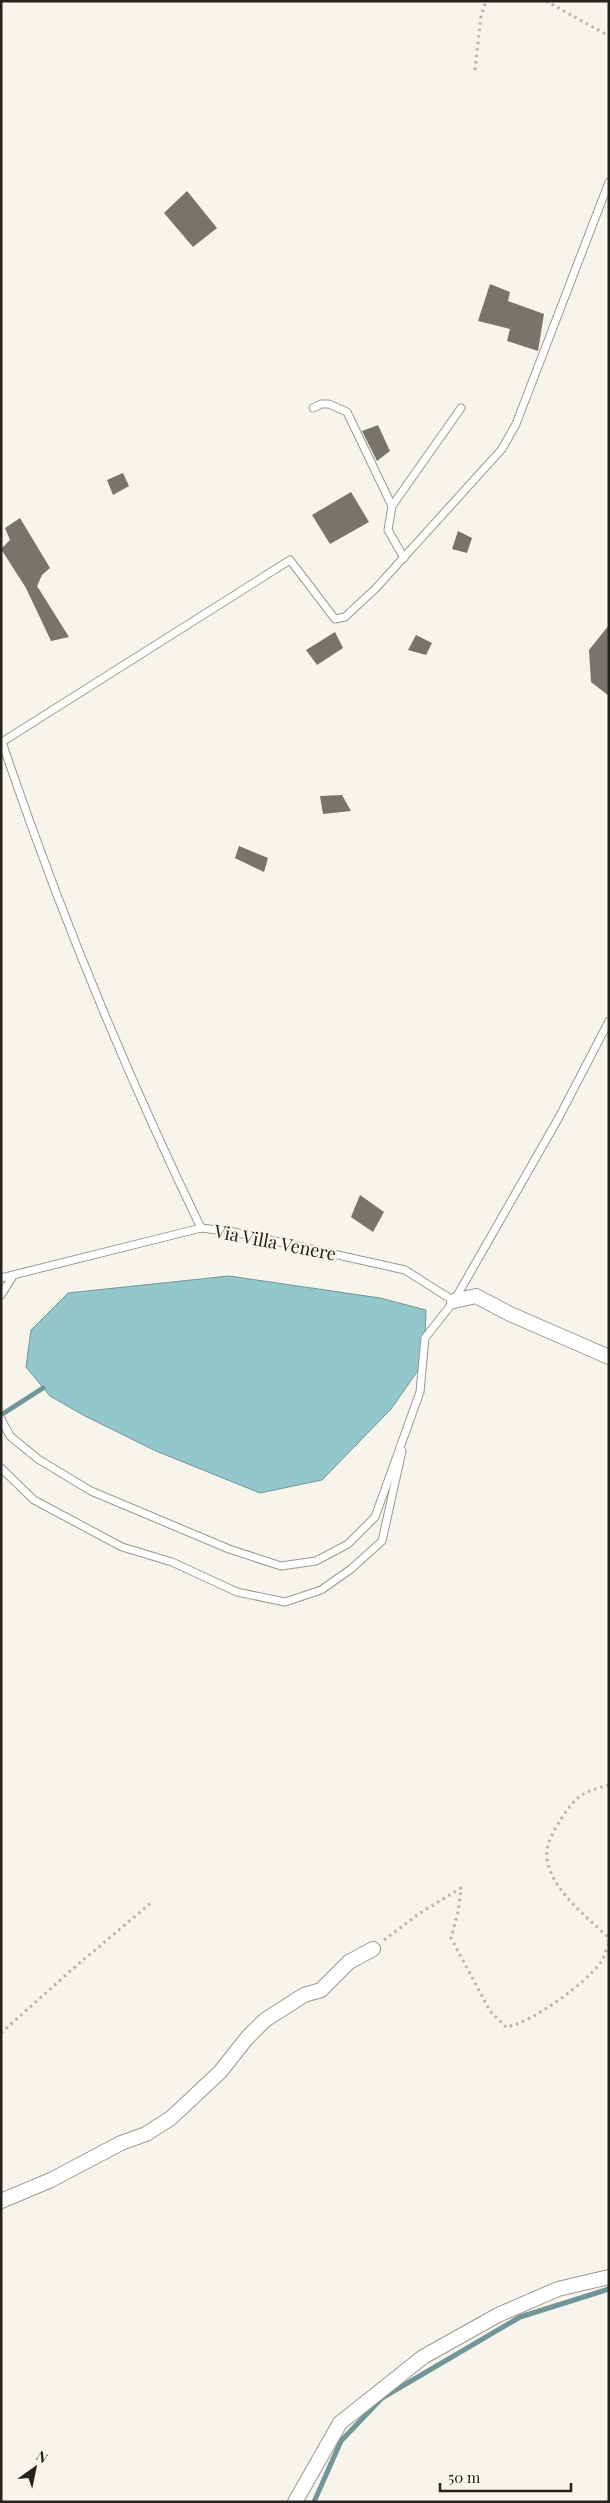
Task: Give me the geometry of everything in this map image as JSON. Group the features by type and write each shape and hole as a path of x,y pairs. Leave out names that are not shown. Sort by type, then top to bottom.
{"street":[{"path":"454,1300 476,1296 510,1314 609,1357"},
{"path":"1,2201 76,2168 121,2143 146,2134 171,2118 220,2072 247,2038 265,2020 304,1995 321,1990 349,1962 373,1950"},
{"path":"294,2502 340,2422 422,2357 498,2315 558,2289 609,2277"}],"lane":[{"path":"200,1228 167,1159 99,995 30,825 2,742 290,560 335,619 345,618 404,558 502,449 516,424 609,182"},
{"path":"314,408 322,404 329,404 346,412 392,506"},
{"path":"404,558 388,530 392,506 461,408"},
{"path":"1,1419 10,1436 38,1459 91,1491 221,1546 281,1566 316,1561 348,1544 375,1517 420,1392 425,1338 454,1300 558,1119 609,1021"},
{"name":"Via Villa Venere","path":"1,1278 200,1228 234,1232 405,1270 454,1300"},
{"path":"1,1296 13,1276"},
{"path":"1,1468 34,1500 122,1547 172,1562 237,1592 285,1602 321,1590 351,1569 382,1541 395,1492 405,1434"}],"path":[{"path":"475,70 481,16 486,1"},
{"path":"546,1 609,36"},
{"path":"609,1785 574,1799 553,1832 546,1857 555,1880 571,1903 609,1938"},
{"path":"373,1950 420,1913 461,1888 458,1912 451,1938 490,2011 506,2027 518,2025 533,2018 553,2004 602,1961 609,1944"},
{"path":"1,2033 152,1902"}],"water":[{"path":"229,1276 380,1298 426,1310 424,1362 391,1409 322,1480 260,1493 156,1451 83,1415 50,1396 26,1367 31,1330 68,1293"}],"building":[{"path":"187,191 217,228 193,247 164,213"},
{"path":"490,284 510,292 508,301 544,314 538,351 507,341 510,329 478,321"},
{"path":"378,425 390,451 377,461 362,431"},
{"path":"123,473 129,486 113,495 107,480"},
{"path":"351,492 369,522 330,544 312,515"},
{"path":"20,518 50,568 42,575 37,586 69,637 51,641 26,588 1,549 10,540 5,528"},
{"path":"458,531 472,538 467,553 452,549"},
{"path":"609,625 609,696 591,682 589,650"},
{"path":"335,632 343,648 317,665 306,650"},
{"path":"416,635 432,643 426,655 408,650"},
{"path":"342,795 351,811 323,814 320,796"},
{"path":"239,846 268,858 264,872 235,858"},
{"path":"360,1195 384,1212 373,1232 351,1217"}],"waterway":[{"path":"1,1415 43,1388"},
{"path":"314,2502 341,2441 382,2398 520,2317 609,2289"}]}
